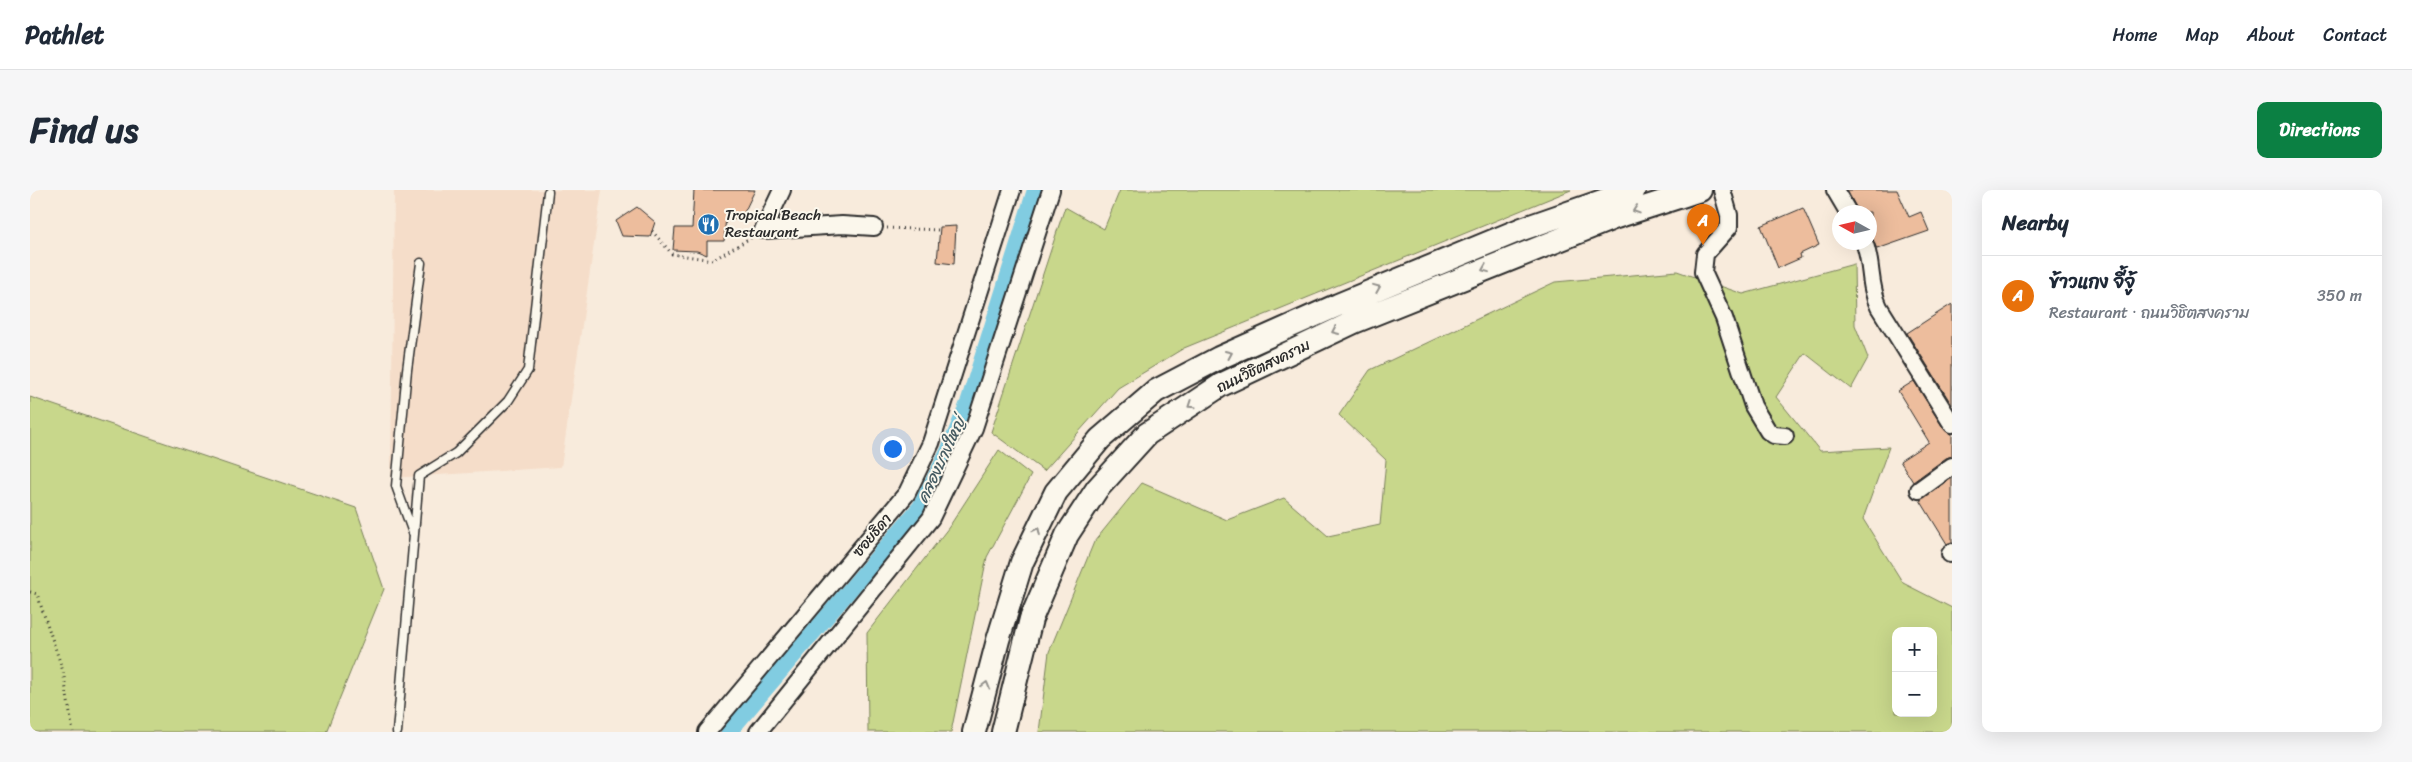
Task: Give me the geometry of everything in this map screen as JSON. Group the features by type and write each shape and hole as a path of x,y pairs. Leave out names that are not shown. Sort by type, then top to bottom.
{"main road":[{"name":"ถนนวิชิตสงคราม","path":"974,732 998,640 1022,562 1056,492 1100,439 1156,391 1219,358 1338,305 1522,228 1634,190"},
{"name":"ถนนวิชิตสงคราม","path":"1002,732 1032,619 1067,535 1097,488 1147,434 1221,385 1354,322 1616,217 1700,190"}],"street":[{"path":"782,190 763,230 842,225 874,227"},
{"name":"ซอยธิดา","path":"707,732 907,493 931,443 1012,190"},
{"path":"758,732 931,518 974,428 1051,190"},
{"path":"1722,190 1729,215 1729,227 1705,254 1703,272 1724,318 1753,406 1768,431 1774,435 1785,436"},
{"path":"1835,190 1844,205"},
{"path":"1866,250 1869,258 1870,283 1879,307 1952,424"},
{"path":"1918,490 1952,466"}],"lane":[{"path":"396,732 419,476 456,453 508,401 528,370 548,192"},
{"path":"414,535 396,486 407,370 421,263"}],"path":[{"path":"874,227 940,230"},
{"path":"652,231 672,254 713,260 763,230"},
{"path":"30,592 37,594 63,672 73,732"}],"shaded area":[{"path":"394,190 602,190 561,467 391,478"}],"green space":[{"path":"1120,190 1571,190 1184,348 1118,388 1044,471 991,432 1065,207 1104,229"},
{"path":"1854,264 1855,325 1868,358 1851,389 1805,353 1776,397 1820,451 1889,447 1863,519 1903,583 1952,608 1952,732 1039,732 1049,652 1094,542 1142,483 1227,520 1284,498 1328,536 1380,525 1386,460 1339,415 1370,370 1555,282 1677,271 1743,294"},
{"path":"30,397 356,508 384,589 326,732 30,732"},
{"path":"999,450 1031,475 987,557 951,732 868,732 867,633 949,527"}],"building":[{"name":"Tropical Beach Restaurant","path":"694,190 755,190 740,221 726,215 724,241 707,241 707,255 697,251 673,250 675,228 692,228"},
{"path":"1847,190 1897,190 1909,217 1921,212 1929,231 1877,249 1877,205 1854,205"},
{"path":"637,207 655,222 650,237 622,236 616,221"},
{"path":"1803,208 1819,245 1800,254 1801,258 1778,268 1761,226"},
{"path":"956,226 954,264 937,262 940,227"},
{"path":"1952,304 1952,405 1907,333"},
{"path":"1914,381 1944,429 1952,434 1952,456 1946,458 1913,482 1900,461 1929,442 1898,391"},
{"path":"1952,478 1952,542 1947,544 1920,500"}],"waterway":[{"name":"คลองบางใหญ่","path":"729,732 920,507 947,454 968,403 1035,190"}],"place":[{"name":"Tropical Beach Restaurant","path":"709,224"},
{"name":"ข้าวแกง จี้จู้","path":"1703,245"}]}
